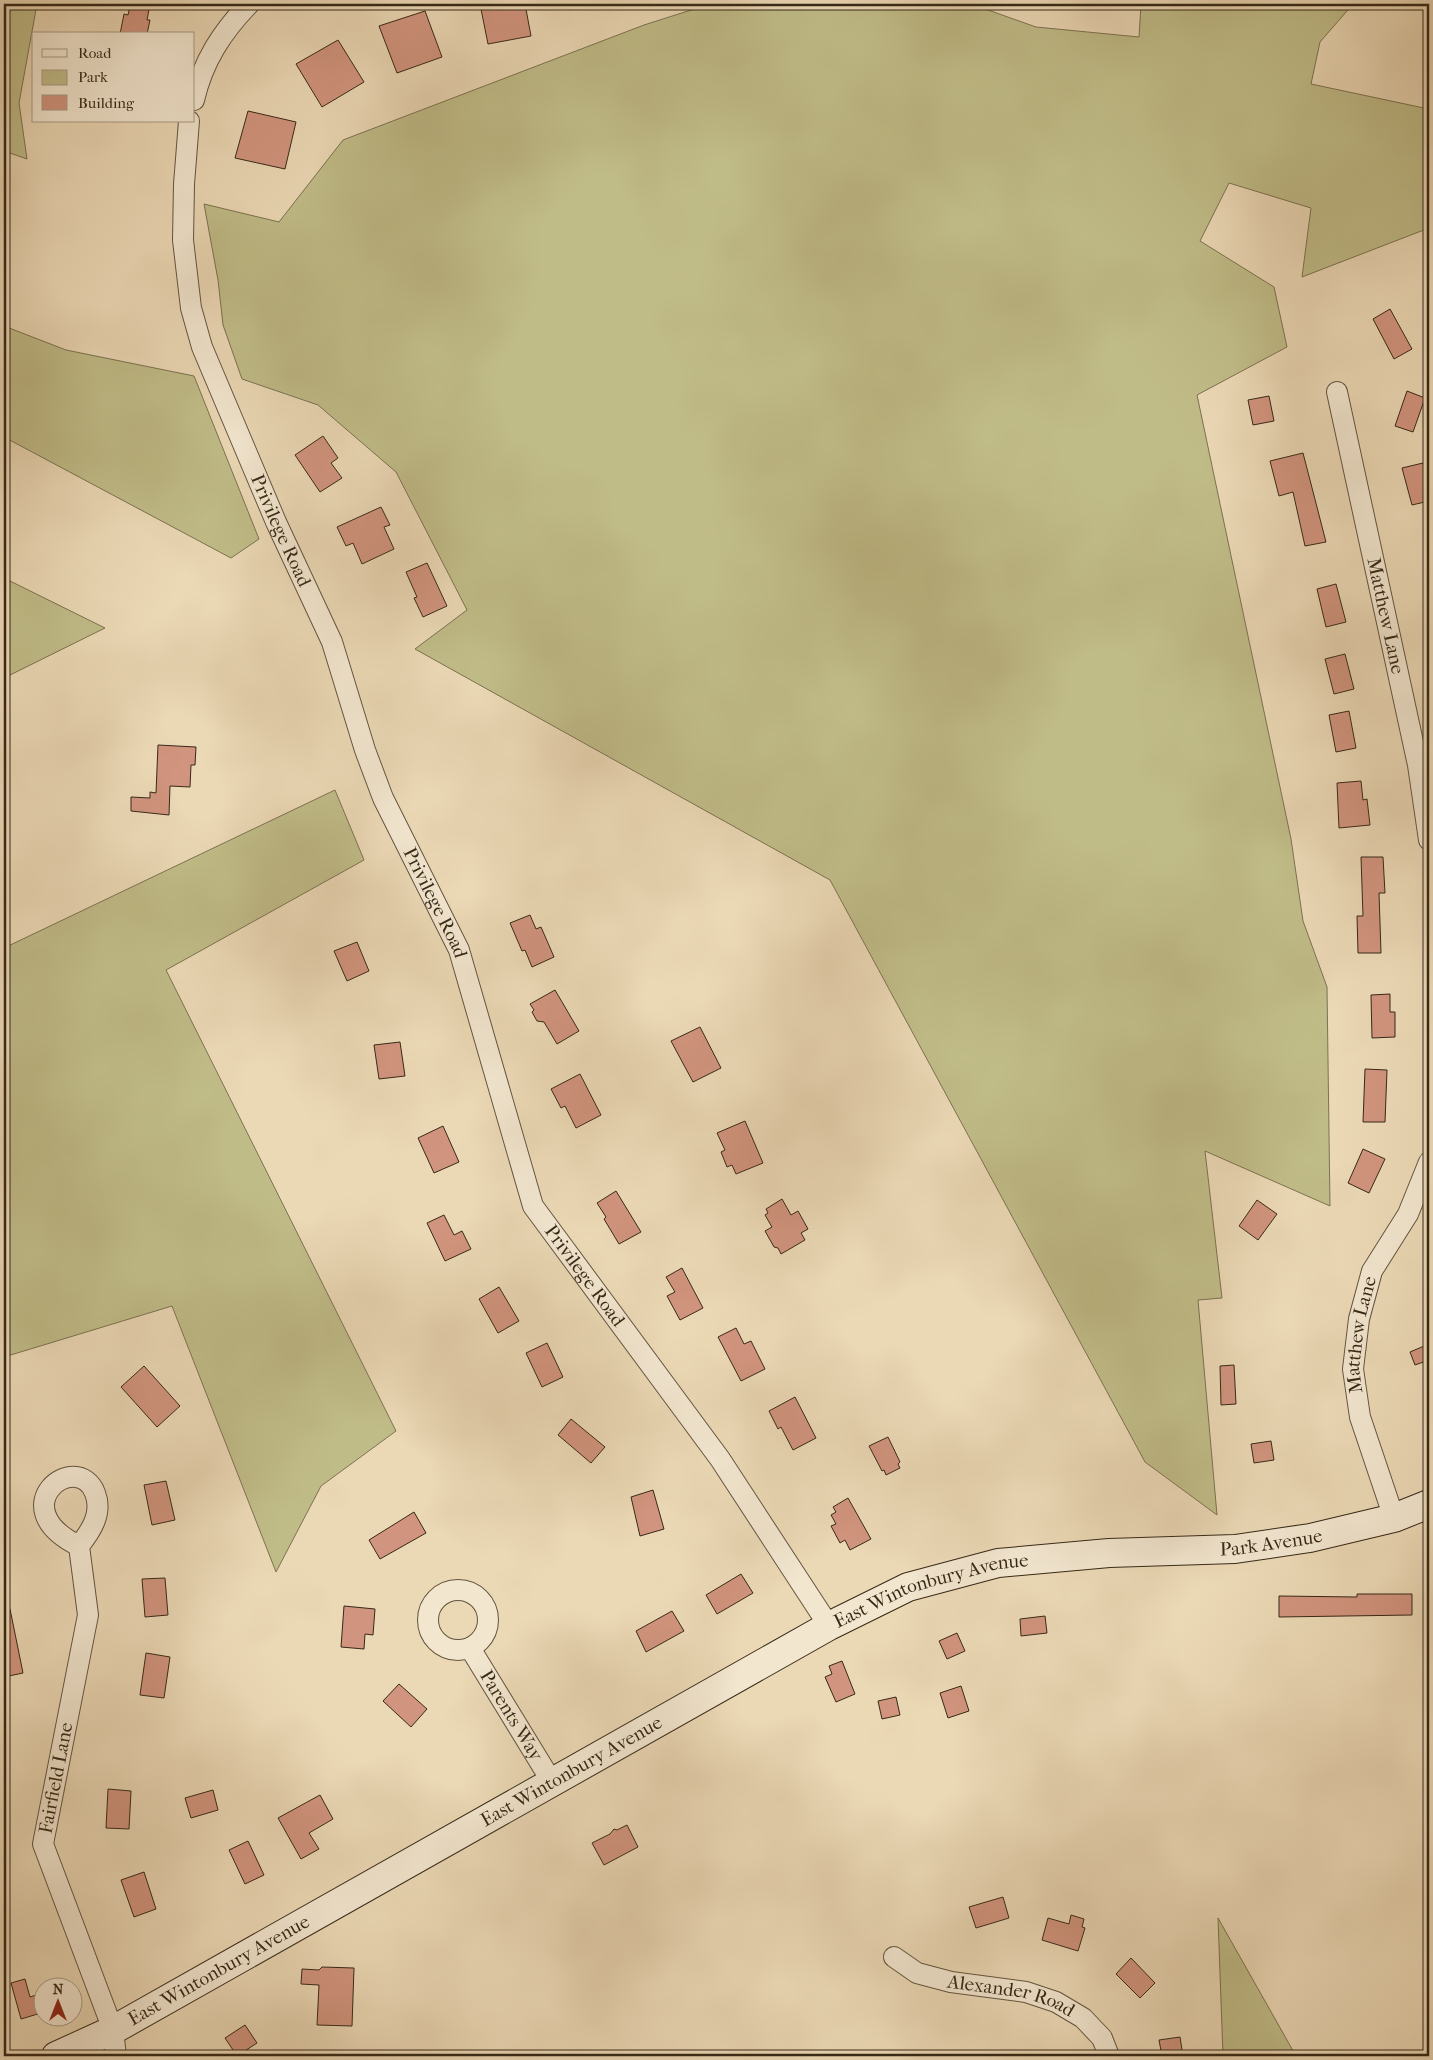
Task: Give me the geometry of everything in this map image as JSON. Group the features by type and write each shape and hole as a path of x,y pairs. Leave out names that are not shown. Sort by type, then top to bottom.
{"main road":[{"name":"Park Avenue","path":"1109,1553 1235,1549 1310,1538 1394,1518 1429,1504"},
{"name":"East Wintonbury Avenue","path":"56,2056 114,2043 552,1782 829,1626 908,1587 998,1563 1109,1553"}],"street":[{"path":"195,97 204,66 216,42 249,4"},
{"name":"Privilege Road","path":"189,122 184,184 183,240 192,308 202,347 276,522 332,642 364,750 383,798 459,950 533,1206 720,1459 829,1626"},
{"name":"Matthew Lane","path":"1337,392 1418,765 1429,840"},
{"name":"Matthew Lane","path":"1394,1518 1360,1417 1353,1369 1359,1319 1372,1271 1408,1214 1429,1162"},
{"name":"Fairfield Lane","path":"79,1546 88,1615 43,1844 114,2043"},
{"name":"Parents Way","path":"470,1648 552,1782"},
{"name":"Alexander Road","path":"894,1957 918,1973 951,1982 1026,1992 1056,2002 1083,2018 1102,2038 1109,2056"}],"green space":[{"path":"4,4 37,4 19,103 27,159 4,151"},
{"path":"710,4 971,4 1036,27 1139,37 1141,4 1353,4 1320,42 1311,84 1424,108 1425,124 1429,126 1429,228 1302,277 1311,208 1229,183 1200,241 1274,287 1287,347 1197,395 1291,839 1303,921 1327,987 1330,1206 1205,1151 1222,1298 1198,1300 1217,1515 1145,1462 830,880 415,649 467,610 396,472 318,405 242,379 223,325 218,280 204,204 279,222 343,140 644,25"},
{"path":"4,326 66,350 194,376 259,539 231,558 4,437"},
{"path":"4,578 105,628 4,678"},
{"path":"335,790 364,860 166,970 396,1431 321,1486 276,1572 172,1306 4,1357 4,948"},
{"path":"1218,1918 1296,2056 1223,2056"}],"building":[{"path":"134,4 150,4 147,20 150,20 147,32 120,32 124,14 128,15 130,6 133,7"},
{"path":"480,4 525,4 531,36 488,44"},
{"path":"425,11 442,57 397,73 379,26"},
{"path":"338,40 364,82 322,107 296,64"},
{"path":"248,111 296,122 285,169 235,158"},
{"path":"1390,309 1412,349 1394,359 1373,319"},
{"path":"1407,391 1425,398 1413,432 1395,426"},
{"path":"1269,396 1274,421 1253,425 1248,400"},
{"path":"323,436 338,458 331,463 342,478 320,492 295,455"},
{"path":"1303,453 1326,542 1305,546 1293,492 1279,496 1270,461"},
{"path":"1423,463 1429,488 1429,501 1412,505 1402,468"},
{"path":"381,507 390,525 384,527 394,549 362,564 353,543 346,546 337,527"},
{"path":"427,563 447,606 423,617 414,598 417,597 406,572"},
{"path":"1336,584 1346,622 1326,627 1317,589"},
{"path":"1345,654 1354,689 1334,694 1325,659"},
{"path":"1349,711 1356,748 1336,752 1329,715"},
{"path":"158,745 196,747 195,765 191,765 190,787 170,786 169,815 131,811 131,797 150,798 150,792 156,793"},
{"path":"1361,781 1363,800 1367,799 1370,825 1339,828 1337,783"},
{"path":"1361,857 1383,857 1385,893 1379,893 1381,953 1358,953 1357,916 1363,916"},
{"path":"530,915 536,929 541,927 554,957 532,967 525,950 522,951 510,923"},
{"path":"357,942 369,971 347,981 334,951"},
{"path":"555,990 579,1031 557,1044 544,1022 537,1021 530,1004"},
{"path":"1390,994 1390,1012 1395,1012 1395,1037 1372,1038 1371,995"},
{"path":"700,1027 721,1068 693,1082 671,1041"},
{"path":"400,1042 405,1076 379,1079 374,1045"},
{"path":"1365,1069 1387,1070 1385,1122 1363,1122"},
{"path":"580,1074 601,1115 576,1128 565,1106 561,1108 551,1089"},
{"path":"745,1121 763,1163 736,1174 732,1165 727,1167 721,1152 725,1150 717,1133"},
{"path":"443,1126 459,1162 434,1173 418,1138"},
{"path":"1363,1149 1385,1159 1369,1193 1348,1183"},
{"path":"616,1191 641,1232 619,1244 597,1203"},
{"path":"782,1199 791,1215 798,1211 808,1229 801,1233 805,1240 781,1254 778,1248 774,1247 765,1231 772,1227 765,1215 768,1213 766,1209"},
{"path":"1257,1200 1277,1214 1258,1240 1239,1226"},
{"path":"444,1215 454,1235 462,1231 471,1249 445,1261 427,1223"},
{"path":"682,1268 703,1308 680,1320 667,1296 675,1292 666,1277"},
{"path":"499,1287 519,1321 498,1333 479,1299"},
{"path":"736,1328 744,1344 751,1341 765,1369 741,1381 718,1337"},
{"path":"547,1343 563,1377 542,1387 526,1353"},
{"path":"1429,1344 1429,1360 1415,1365 1410,1352"},
{"path":"1234,1365 1236,1404 1221,1405 1220,1366"},
{"path":"144,1366 180,1406 157,1427 121,1387"},
{"path":"795,1397 816,1438 793,1450 781,1427 778,1429 769,1411"},
{"path":"571,1419 605,1447 591,1463 558,1435"},
{"path":"888,1437 900,1462 898,1464 900,1468 886,1475 869,1446"},
{"path":"1271,1441 1274,1460 1254,1463 1251,1444"},
{"path":"166,1481 175,1520 152,1525 144,1485"},
{"path":"653,1490 664,1529 640,1536 631,1497"},
{"path":"848,1498 871,1539 850,1550 845,1540 840,1543 831,1526 836,1524 831,1515 836,1512 833,1507"},
{"path":"414,1512 426,1533 380,1559 369,1540"},
{"path":"741,1574 753,1593 717,1614 706,1595"},
{"path":"165,1578 168,1615 145,1617 142,1579"},
{"path":"1357,1594 1412,1594 1412,1615 1279,1617 1279,1596 1357,1597"},
{"path":"344,1606 375,1609 373,1635 365,1634 364,1649 341,1647"},
{"path":"4,1609 10,1609 23,1673 4,1677"},
{"path":"672,1611 684,1631 646,1652 636,1631"},
{"path":"1045,1616 1047,1633 1021,1636 1020,1619"},
{"path":"957,1633 965,1651 947,1659 939,1641"},
{"path":"146,1653 170,1657 164,1698 140,1695"},
{"path":"842,1661 855,1694 836,1702 825,1677 832,1674 829,1666"},
{"path":"399,1684 427,1709 411,1727 383,1701"},
{"path":"961,1686 969,1711 948,1718 940,1693"},
{"path":"896,1697 900,1715 882,1719 878,1701"},
{"path":"108,1789 131,1791 129,1829 106,1828"},
{"path":"213,1790 218,1810 191,1818 185,1798"},
{"path":"320,1795 333,1819 309,1833 319,1849 301,1859 278,1818"},
{"path":"627,1825 638,1847 604,1865 592,1843 610,1834 614,1829 617,1830"},
{"path":"248,1841 264,1875 245,1884 229,1850"},
{"path":"144,1872 156,1909 134,1917 121,1880"},
{"path":"1003,1897 1009,1918 976,1928 969,1907"},
{"path":"1071,1915 1084,1919 1082,1927 1085,1928 1078,1951 1042,1940 1048,1918 1069,1924"},
{"path":"1131,1958 1155,1983 1140,1998 1116,1974"},
{"path":"322,1967 354,1968 352,2026 317,2025 319,1985 301,1984 302,1969 319,1970"},
{"path":"25,1979 30,1997 32,1996 32,2016 21,2019 11,1983"},
{"path":"245,2025 257,2043 237,2056 225,2038"},
{"path":"1180,2037 1183,2056 1162,2056 1159,2040"}]}
